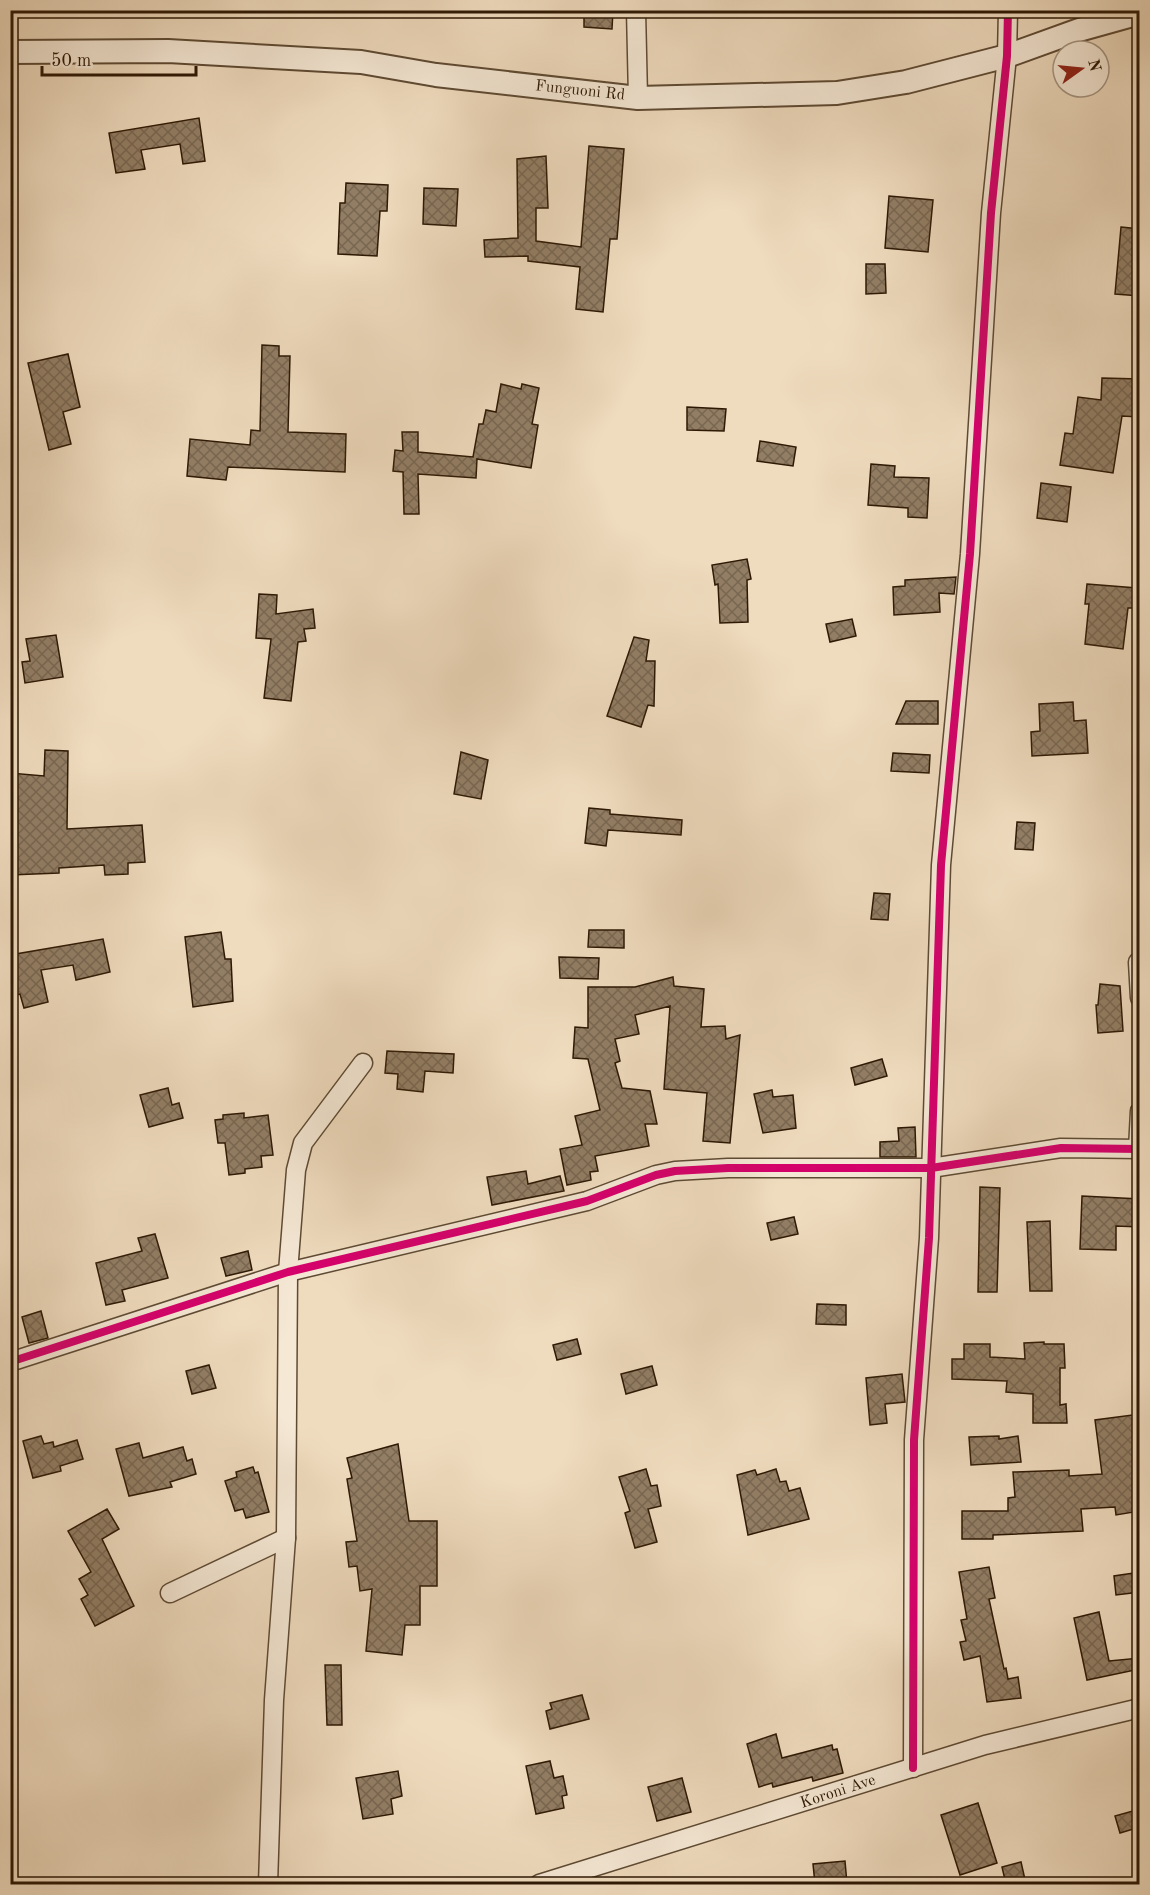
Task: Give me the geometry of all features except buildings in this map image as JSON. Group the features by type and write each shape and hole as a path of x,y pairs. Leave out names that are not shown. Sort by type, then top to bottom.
{"street":[{"path":"636,10 638,98"},
{"path":"913,1768 914,1440 931,1168 941,865 969,554 991,213 1007,56 1008,10"},
{"name":"Funguoni Rd","path":"10,52 168,51 337,60 448,76 638,98 837,93 906,82 1007,56 1079,30 1140,13"},
{"path":"1138,962 1140,998"},
{"path":"268,1884 273,1700 286,1538 288,1272 296,1170 303,1143 363,1063"},
{"path":"10,1362 288,1272 587,1201 656,1175 675,1171 740,1168 931,1168 1061,1148 1139,1149 1140,1112"},
{"path":"170,1593 286,1538"},
{"name":"Koroni Ave","path":"539,1884 985,1745 1140,1708"}],"cycle path":[{"path":"913,1768 914,1440 929,1238 941,865 970,554 991,213 1007,56 1008,10"},
{"path":"10,1362 288,1272 587,1201 656,1175 675,1171 728,1168 931,1168 1061,1148 1140,1149"}]}
